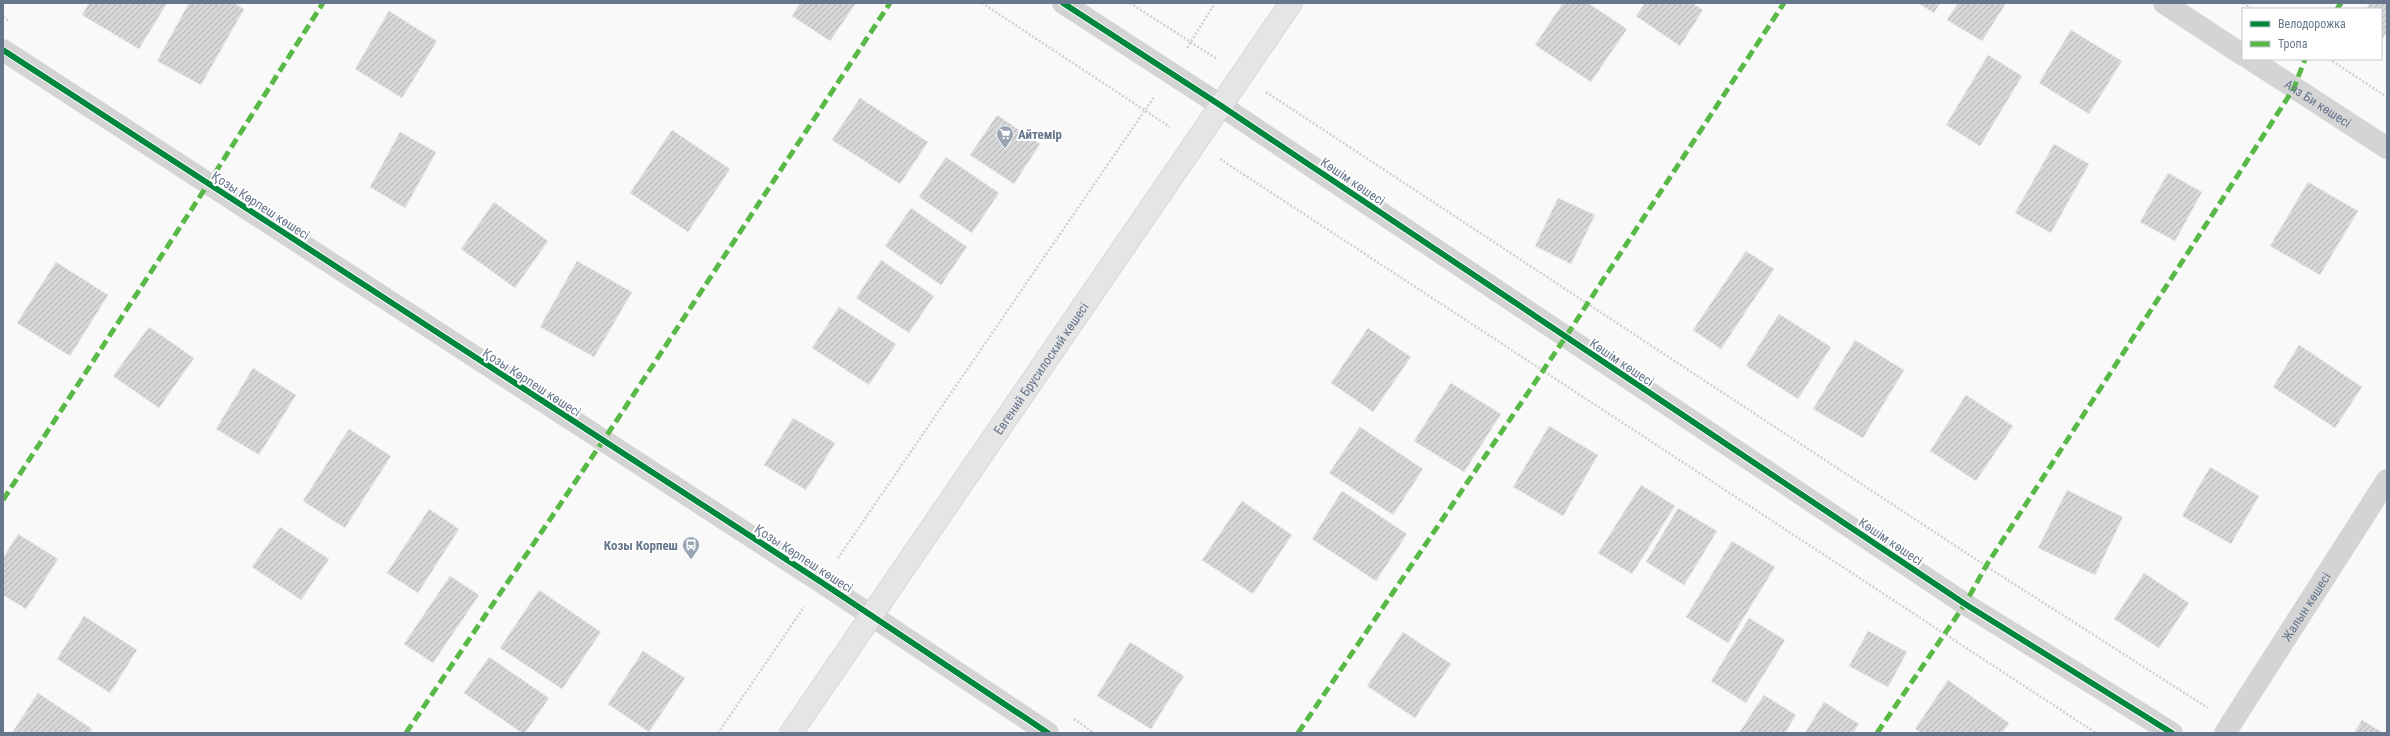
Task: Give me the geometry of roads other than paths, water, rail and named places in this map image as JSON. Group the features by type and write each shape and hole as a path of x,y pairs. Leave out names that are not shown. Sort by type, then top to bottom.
{"main road":[{"name":"Евгений Брусилоский көшесі","path":"791,733 1291,3"}],"street":[{"name":"Көшім көшесі","path":"1063,3 1220,105 1959,599 2172,733"},
{"path":"2164,3 2242,54"},
{"name":"Қозы Көрпеш көшесі","path":"3,50 821,582 1048,733"},
{"name":"Аяз Би көшесі","path":"2252,60 2387,148"},
{"name":"Жалын көшесі","path":"2228,728 2387,480"}],"place":[{"name":"Айтемір","path":"1005,149"},
{"name":"Козы Корпеш","path":"691,560"}]}
